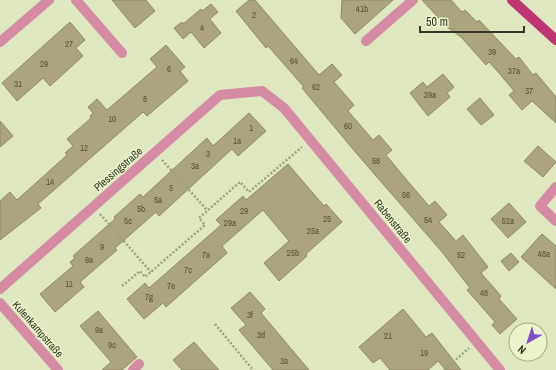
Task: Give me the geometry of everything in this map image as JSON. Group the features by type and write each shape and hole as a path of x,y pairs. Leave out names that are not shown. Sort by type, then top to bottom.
{"main road":[{"path":"512,0 556,40"}],"street":[{"path":"0,42 49,0"},
{"path":"76,0 122,53"},
{"path":"366,41 413,0"},
{"name":"Rabenstraße","path":"262,91 284,108 500,370"},
{"name":"Plessingstraße","path":"0,289 220,95 262,91"},
{"path":"556,188 540,206 556,221"},
{"name":"Kulenkampstraße","path":"0,303 58,370"}],"path":[{"path":"122,286 140,271 145,277 205,225 199,218 240,182 249,192 310,139"},
{"path":"156,152 207,210"},
{"path":"94,206 151,272"},
{"path":"215,324 253,370"},
{"path":"444,370 477,342"}],"building":[{"path":"112,0 146,0 155,11 135,28"},
{"path":"249,0 255,0 319,75 332,64 342,75 334,82 354,105 348,111 373,140 379,135 392,150 386,155 405,178 429,206 435,201 447,215 439,222 456,241 463,235 488,267 481,273 501,296 499,299 517,319 514,322 508,322 508,327 500,334 492,325 495,322 467,290 470,288 442,252 357,154 302,88 304,87 268,46 266,48 236,11"},
{"path":"342,0 393,0 355,34 341,18"},
{"path":"422,0 451,0 462,12 465,10 477,22 479,20 516,59 519,57 533,75 536,73 556,97 556,123 532,101 522,110 509,95 514,91 489,62 486,65 461,37 447,27"},
{"path":"211,4 218,12 210,19 221,33 204,48 191,32 183,39 174,28 182,22 183,24 201,9 202,11"},
{"path":"70,22 85,40 76,48 83,56 50,86 43,78 17,101 2,83"},
{"path":"166,45 185,67 180,71 188,81 147,116 143,112 38,204 41,208 0,240 0,201 10,192 17,200 67,155 65,153 73,146 67,139 91,118 90,116 93,113 88,107 97,99 107,110 157,67 150,59"},
{"path":"443,74 454,87 447,93 450,97 428,116 410,93 423,82 427,87"},
{"path":"480,98 494,115 481,125 467,109"},
{"path":"249,113 266,131 238,156 232,149 159,216 156,212 115,248 117,250 80,282 84,287 55,312 40,294 73,266 70,262 75,258 73,256 115,219 114,217 140,194 143,197 207,138 213,146"},
{"path":"0,121 13,136 0,147"},
{"path":"538,146 556,162 543,177 524,161"},
{"path":"288,164 324,206 326,204 342,222 306,254 307,256 279,281 264,263 289,241 263,210 222,246 227,253 166,307 163,303 144,319 127,299 145,283 149,288 221,225 216,220 243,196 246,200"},
{"path":"509,203 526,222 508,238 491,219"},
{"path":"542,234 556,246 556,289 521,257"},
{"path":"511,253 519,262 509,271 501,261"},
{"path":"250,292 265,309 261,313 309,370 273,370 239,330 246,325 231,308"},
{"path":"403,309 426,337 432,333 461,370 446,370 438,361 428,370 390,370 380,358 373,363 359,347"},
{"path":"98,311 137,357 122,370 102,370 111,362 80,326"},
{"path":"194,342 219,370 182,370 173,360"}]}
